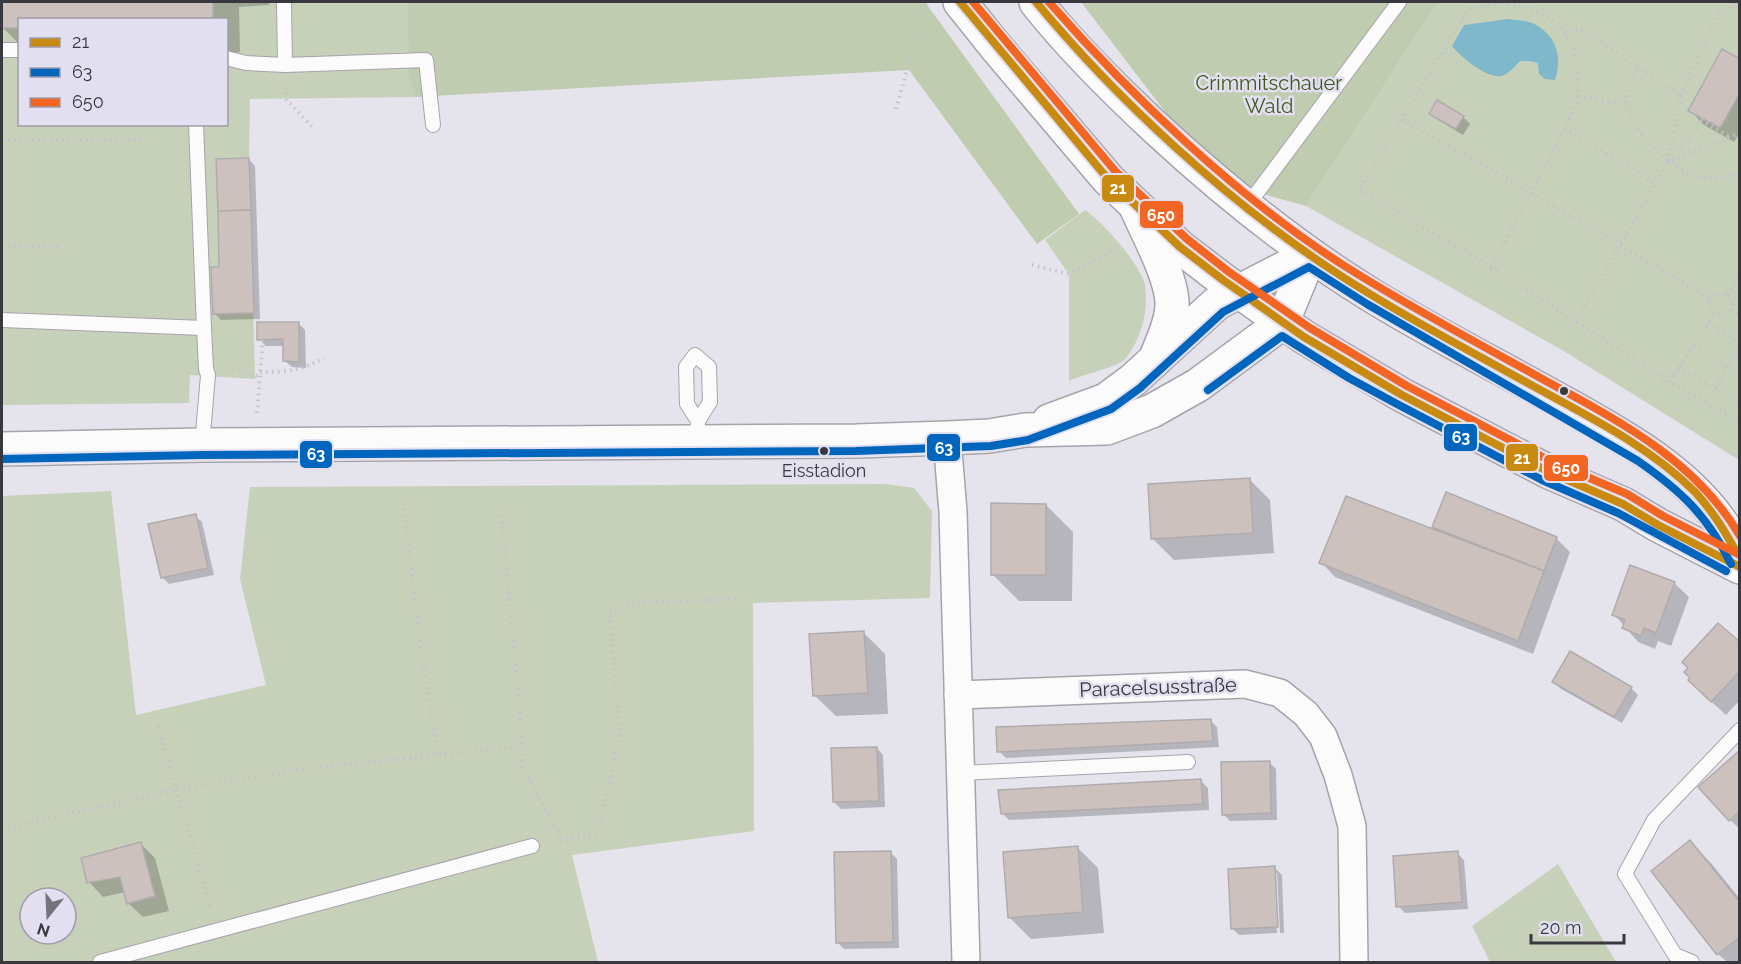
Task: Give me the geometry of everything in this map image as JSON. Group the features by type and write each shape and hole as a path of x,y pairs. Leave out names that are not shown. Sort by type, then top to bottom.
{"street":[{"path":"960,2 1142,220 1239,291 1355,369 1546,471 1623,504 1658,525 1740,567"},
{"path":"1036,2 1116,91 1208,176 1310,255 1371,295 1631,443 1671,470 1705,503 1726,531 1740,559"},
{"path":"1142,220 1168,283 1172,303 1168,327 1154,362"},
{"path":"1025,430 1106,400 1154,362 1217,303 1310,255"},
{"path":"2,449 253,445 697,431 947,438 989,436 1025,430 1107,428 1152,411 1198,385 1282,322 1310,255"},
{"path":"947,438 953,512 966,963"},
{"name":"Paracelsusstraße","path":"958,695 1245,684 1280,693 1306,714 1323,736 1338,775 1352,826 1354,963"}],"lane":[{"path":"284,2 285,64"},
{"path":"1247,206 1400,2"},
{"path":"2,50 18,50"},
{"path":"228,58 246,63 285,64 426,60 433,125"},
{"path":"196,126 208,375 202,445"},
{"path":"2,320 204,328"},
{"path":"1692,963 1675,955 1625,874 1654,820 1740,730"},
{"path":"960,773 1188,762"},
{"path":"100,963 532,846"}],"path":[{"path":"896,109 926,2"},
{"path":"1495,2 1467,10 1359,190 1491,267 1670,382 1740,422"},
{"path":"1491,267 1565,128 1578,96 1578,70 1571,44 1562,27 1533,10 1500,2"},
{"path":"1668,162 1681,96 1716,17 1736,2"},
{"path":"1564,31 1581,28 1681,96"},
{"path":"1638,68 1628,84 1626,105 1632,122 1668,162 1701,178 1740,174"},
{"path":"286,81 286,99 314,129"},
{"path":"1578,96 1626,105"},
{"path":"1402,119 1711,299"},
{"path":"1576,322 1668,162 1697,128 1701,119 1730,137"},
{"path":"1565,128 1656,184"},
{"path":"1668,162 1740,133"},
{"path":"2,140 141,139"},
{"path":"1032,265 1069,273 1142,220"},
{"path":"2,245 58,247"},
{"path":"1727,295 1740,277"},
{"path":"1718,293 1727,295 1732,301 1731,309 1724,314 1715,313 1710,307 1711,299 1718,293"},
{"path":"1731,309 1740,314"},
{"path":"1670,382 1715,313"},
{"path":"1709,322 1740,345 1715,389"},
{"path":"253,445 263,339"},
{"path":"1694,345 1727,367"},
{"path":"206,369 234,368 260,375 291,372 324,358"},
{"path":"1678,368 1740,403"},
{"path":"403,503 418,627 438,755"},
{"path":"501,508 523,746 522,765 562,840"},
{"path":"532,846 597,833 620,735 609,611 640,602 737,599"},
{"path":"159,726 217,930"},
{"path":"2,829 177,789 305,769 523,746"}],"green space":[{"path":"2,2 905,2 415,77 416,97 250,99 249,158 255,379 190,375 189,403 2,405"},
{"path":"408,2 925,2 1079,214 1037,244 909,70 416,97 409,74"},
{"name":"Crimmitschauer Wald","path":"1081,2 1438,2 1306,206 1219,182"},
{"path":"1438,2 1739,2 1739,460 1562,350 1306,206"},
{"path":"1085,210 1129,255 1142,276 1146,305 1139,334 1131,352 1125,359 1115,365 1069,381 1069,274 1045,240"},
{"path":"885,484 914,488 932,511 930,598 753,603 754,831 572,855 598,962 2,962 2,496 111,491 136,715 266,685 240,579 250,487"},
{"path":"1558,864 1616,962 1490,962 1472,926"}],"water":[{"path":"1508,19 1532,23 1547,33 1558,54 1555,80 1545,79 1539,74 1538,63 1529,61 1520,61 1509,72 1495,76 1467,61 1452,46 1464,25"}],"building":[{"path":"2,2 213,2 213,18 18,18 18,28 2,28"},
{"path":"1722,49 1740,59 1740,93 1720,128 1688,111"},
{"path":"1437,100 1464,116 1456,129 1429,114"},
{"path":"249,158 251,210 218,211 216,159"},
{"path":"251,210 254,313 213,314 211,267 219,267 218,211"},
{"path":"257,322 299,322 299,362 283,361 283,339 257,340"},
{"path":"1250,478 1253,533 1151,539 1148,484"},
{"path":"1446,492 1557,537 1544,571 1432,527"},
{"path":"1346,496 1544,571 1518,641 1319,563"},
{"path":"991,503 1046,504 1046,575 991,575"},
{"path":"196,514 208,568 161,578 148,524"},
{"path":"1630,565 1675,582 1656,633 1644,628 1641,636 1622,628 1625,620 1612,615"},
{"path":"1718,623 1740,642 1740,671 1711,702 1688,680 1690,678 1684,672 1688,668 1682,662"},
{"path":"864,631 868,693 813,696 809,634"},
{"path":"1570,651 1632,687 1614,717 1552,682"},
{"path":"1211,719 1213,741 997,752 996,727"},
{"path":"877,747 879,801 833,802 831,748"},
{"path":"1740,750 1740,811 1729,821 1698,787"},
{"path":"1270,761 1271,813 1222,815 1221,762"},
{"path":"1201,779 1203,804 1001,814 998,790"},
{"path":"1690,840 1740,902 1740,937 1717,955 1651,871"},
{"path":"141,842 155,896 127,904 120,877 87,883 81,858"},
{"path":"1078,846 1083,912 1008,918 1003,852"},
{"path":"891,851 893,942 836,943 834,852"},
{"path":"1458,851 1462,902 1396,907 1393,856"},
{"path":"1275,866 1278,927 1231,929 1228,869"}],"transit line":[{"name":"21","path":"960,2 1108,179 1180,247 1223,280 1304,337 1402,395 1547,471 1623,504 1658,525 1740,567"},
{"name":"650","path":"973,2 1116,172 1187,239 1229,272 1310,328 1407,386 1552,462 1627,494 1663,516 1740,555"},
{"name":"21","path":"1036,2 1102,76 1138,112 1176,148 1255,214 1335,272 1381,301 1635,444 1676,475 1701,498 1734,548"},
{"name":"650","path":"1049,2 1115,74 1187,144 1264,208 1303,238 1366,279 1618,421 1646,440 1698,482 1720,507 1740,536"},
{"name":"63","path":"2,459 202,455 856,451 991,446 1028,440 1111,409 1140,388 1223,312 1309,267 1367,304 1638,461 1680,494 1703,518 1731,564"},
{"name":"63","path":"1208,390 1282,336 1349,378 1397,404 1542,480 1618,513 1726,571"}],"place":[{"name":"Eisstadion","path":"824,451"}]}
